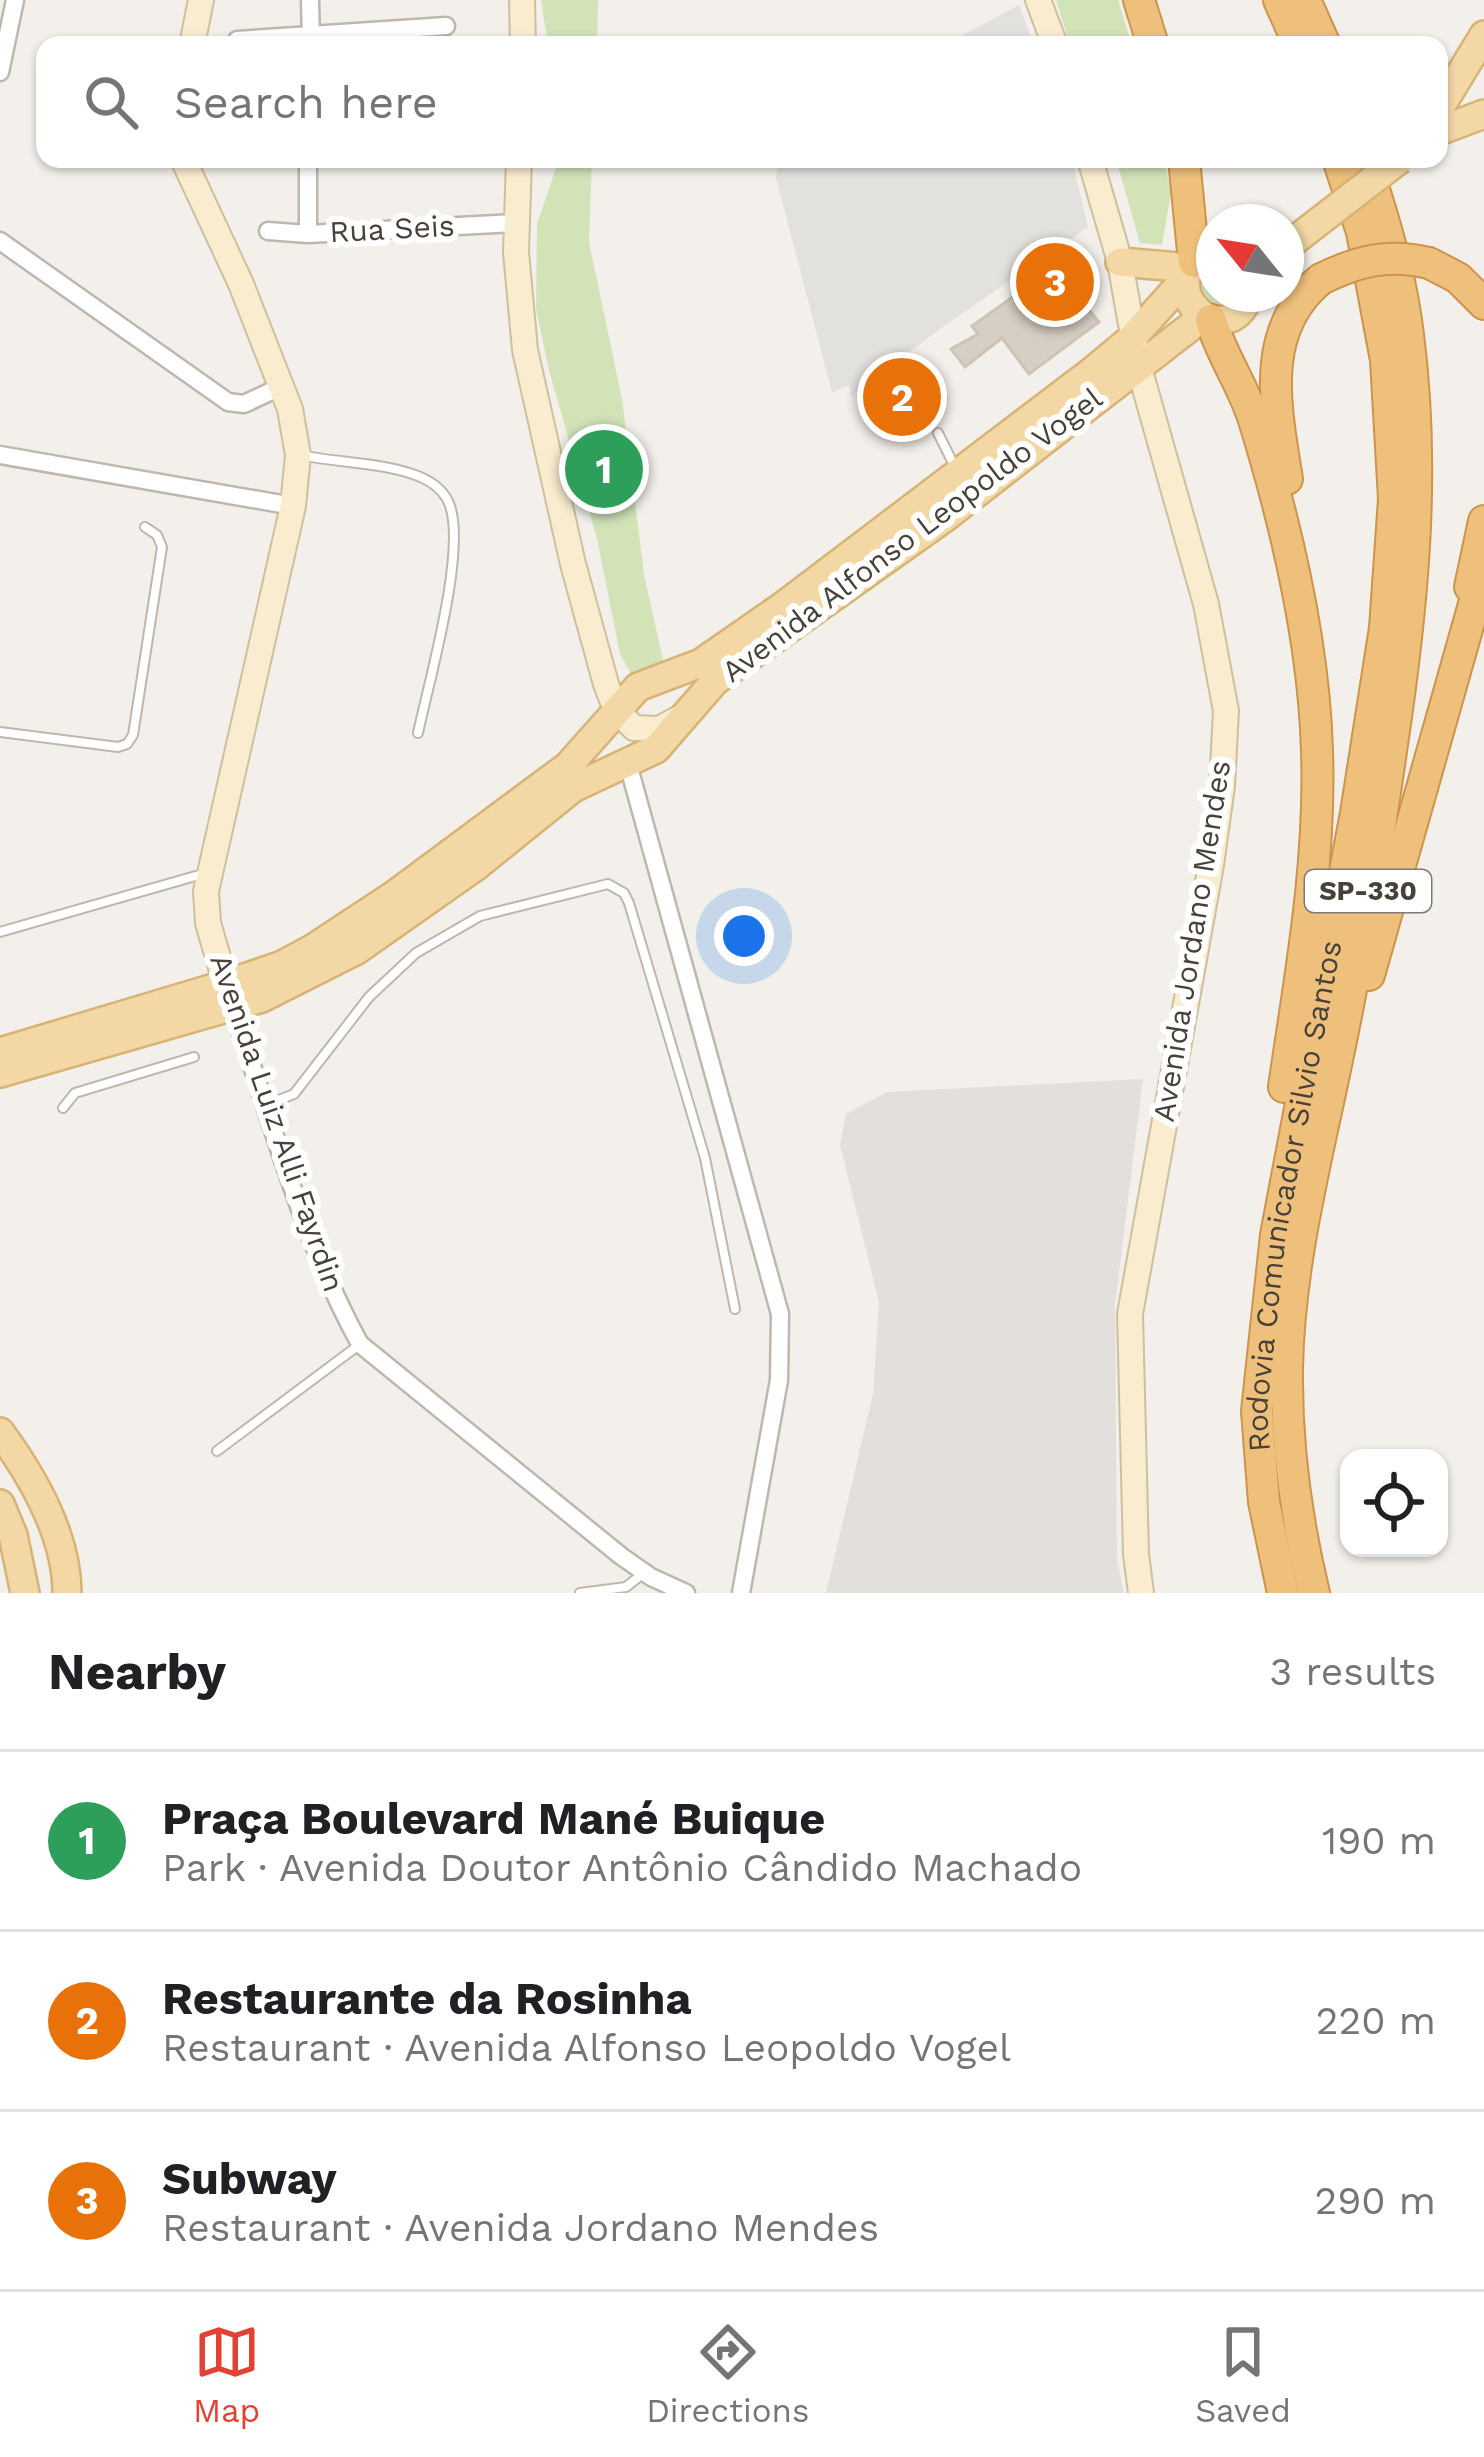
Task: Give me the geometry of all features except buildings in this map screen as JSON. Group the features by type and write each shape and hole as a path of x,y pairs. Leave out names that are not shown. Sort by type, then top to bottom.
{"highway":[{"path":"1139,0 1150,36"},
{"path":"1279,0 1295,36"},
{"path":"1305,0 1321,36"},
{"path":"1185,168 1196,265"},
{"name":"Rodovia Comunicador Silvio Santos","path":"1282,1593 1264,1502 1257,1412 1276,1235 1356,813 1385,628 1394,499 1386,360 1362,232 1341,168"},
{"name":"Rodovia Comunicador Silvio Santos","path":"1314,1593 1295,1506 1288,1434 1287,1364 1296,1268 1390,760 1407,645 1418,498 1416,404 1408,332 1370,168"},
{"path":"1302,614 1301,566 1274,391 1275,358 1292,312 1322,279 1379,257 1429,263 1458,278 1484,304"},
{"path":"1207,319 1253,418 1302,614 1317,753 1315,859 1256,1311 1257,1412"},
{"path":"1472,605 1469,582 1484,521"},
{"path":"1339,1053 1379,944 1484,569"}],"main road":[{"path":"1448,94 1484,34"},
{"path":"1464,67 1472,88 1484,100"},
{"path":"1448,128 1484,114"},
{"path":"1304,209 1356,168"},
{"path":"1304,233 1388,168"},
{"path":"1120,262 1196,265"},
{"path":"1196,265 1186,293 1196,305"},
{"path":"1135,351 1196,265"},
{"path":"1201,312 1207,319"},
{"path":"1135,351 1207,319 1226,319 1240,312"},
{"name":"Avenida Alfonso Leopoldo Vogel","path":"0,1073 230,995 297,957 394,895 568,766 638,687 701,663 958,473 1135,351"},
{"name":"Avenida Alfonso Leopoldo Vogel","path":"0,1052 309,977 357,950 475,867 573,788 656,748 715,681 943,519 1135,351"},
{"path":"0,1432 31,1478 53,1528 67,1593"},
{"path":"0,1504 13,1534 25,1593"}],"street":[{"path":"0,72 15,0"},
{"path":"194,36 201,0"},
{"path":"310,0 311,36"},
{"path":"522,0 523,36"},
{"path":"1038,0 1052,36"},
{"path":"350,36 446,26"},
{"name":"Avenida Luiz Alli Fayrdin","path":"187,168 282,386 298,455 293,506 206,891 208,923 305,1219 360,1344 645,1572 686,1593"},
{"path":"308,168 308,234"},
{"path":"518,168 518,305 525,350 573,564 616,710 634,728 650,730 688,713"},
{"name":"Avenida Jordano Mendes","path":"1093,168 1120,262 1135,351 1206,604 1226,711 1211,865 1130,1315 1136,1554 1142,1593"},
{"name":"Rua Seis","path":"268,231 308,234 515,223"},
{"path":"0,242 228,402 244,404 282,386"},
{"path":"0,455 293,506"},
{"path":"628,764 780,1314 779,1381 741,1593"}],"lane":[{"path":"938,433 958,473"},
{"path":"298,455 416,475 443,491 452,508 455,531 447,595 418,733"},
{"path":"0,732 118,748 127,744 133,735 161,548 157,535 145,527"},
{"path":"0,932 210,872"},
{"path":"266,1105 294,1094 369,997 416,953 480,916 608,884 629,902 675,1050 705,1158 735,1309"},
{"path":"63,1108 75,1093 194,1057"},
{"path":"218,1451 360,1344"},
{"path":"580,1593 626,1587 645,1572"}],"shaded area":[{"path":"1019,5 1031,36 961,36"},
{"path":"777,168 1074,168 1088,227 941,328 851,397 849,385 832,392"},
{"path":"1143,1079 1115,1305 1117,1561 1124,1593 826,1593 873,1394 879,1302 840,1145 846,1114 887,1092"}],"green space":[{"path":"541,0 598,0 597,36 547,36"},
{"path":"1056,0 1118,0 1129,36 1067,36"},
{"path":"556,168 592,168 589,242 622,399 644,574 664,665 636,683 620,654 597,539 549,370 536,309 537,224"},
{"path":"1119,168 1166,168 1171,192 1162,245 1140,243"}],"place":[{"name":"Subway","path":"1055,282"},
{"name":"Restaurante da Rosinha","path":"902,397"},
{"name":"Praça Boulevard Mané Buique","path":"604,469"}]}
